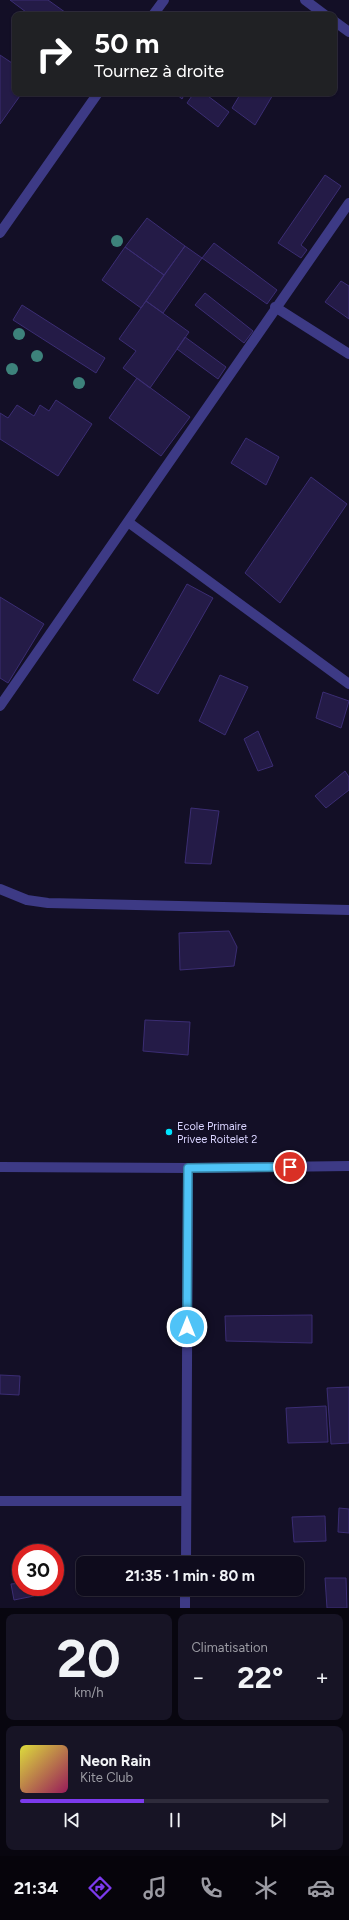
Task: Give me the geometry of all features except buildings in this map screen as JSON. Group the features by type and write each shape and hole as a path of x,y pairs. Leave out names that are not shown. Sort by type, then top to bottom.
{"street":[{"path":"155,12 164,0"},
{"path":"305,0 322,12"},
{"path":"337,23 349,32"},
{"path":"0,233 96,96"},
{"path":"0,706 275,307 349,203"},
{"path":"275,307 349,354"},
{"path":"128,522 349,684"},
{"path":"0,889 28,900 48,903 349,910"},
{"path":"0,1167 188,1168 349,1166"},
{"path":"186,1556 188,1168"},
{"path":"0,1501 186,1501"},
{"path":"185,1596 185,1608"}],"place":[{"name":"Ecole Primaire Privee Roitelet 2","path":"169,1132"}],"route":[{"path":"187,1327 188,1168 290,1167"}]}
